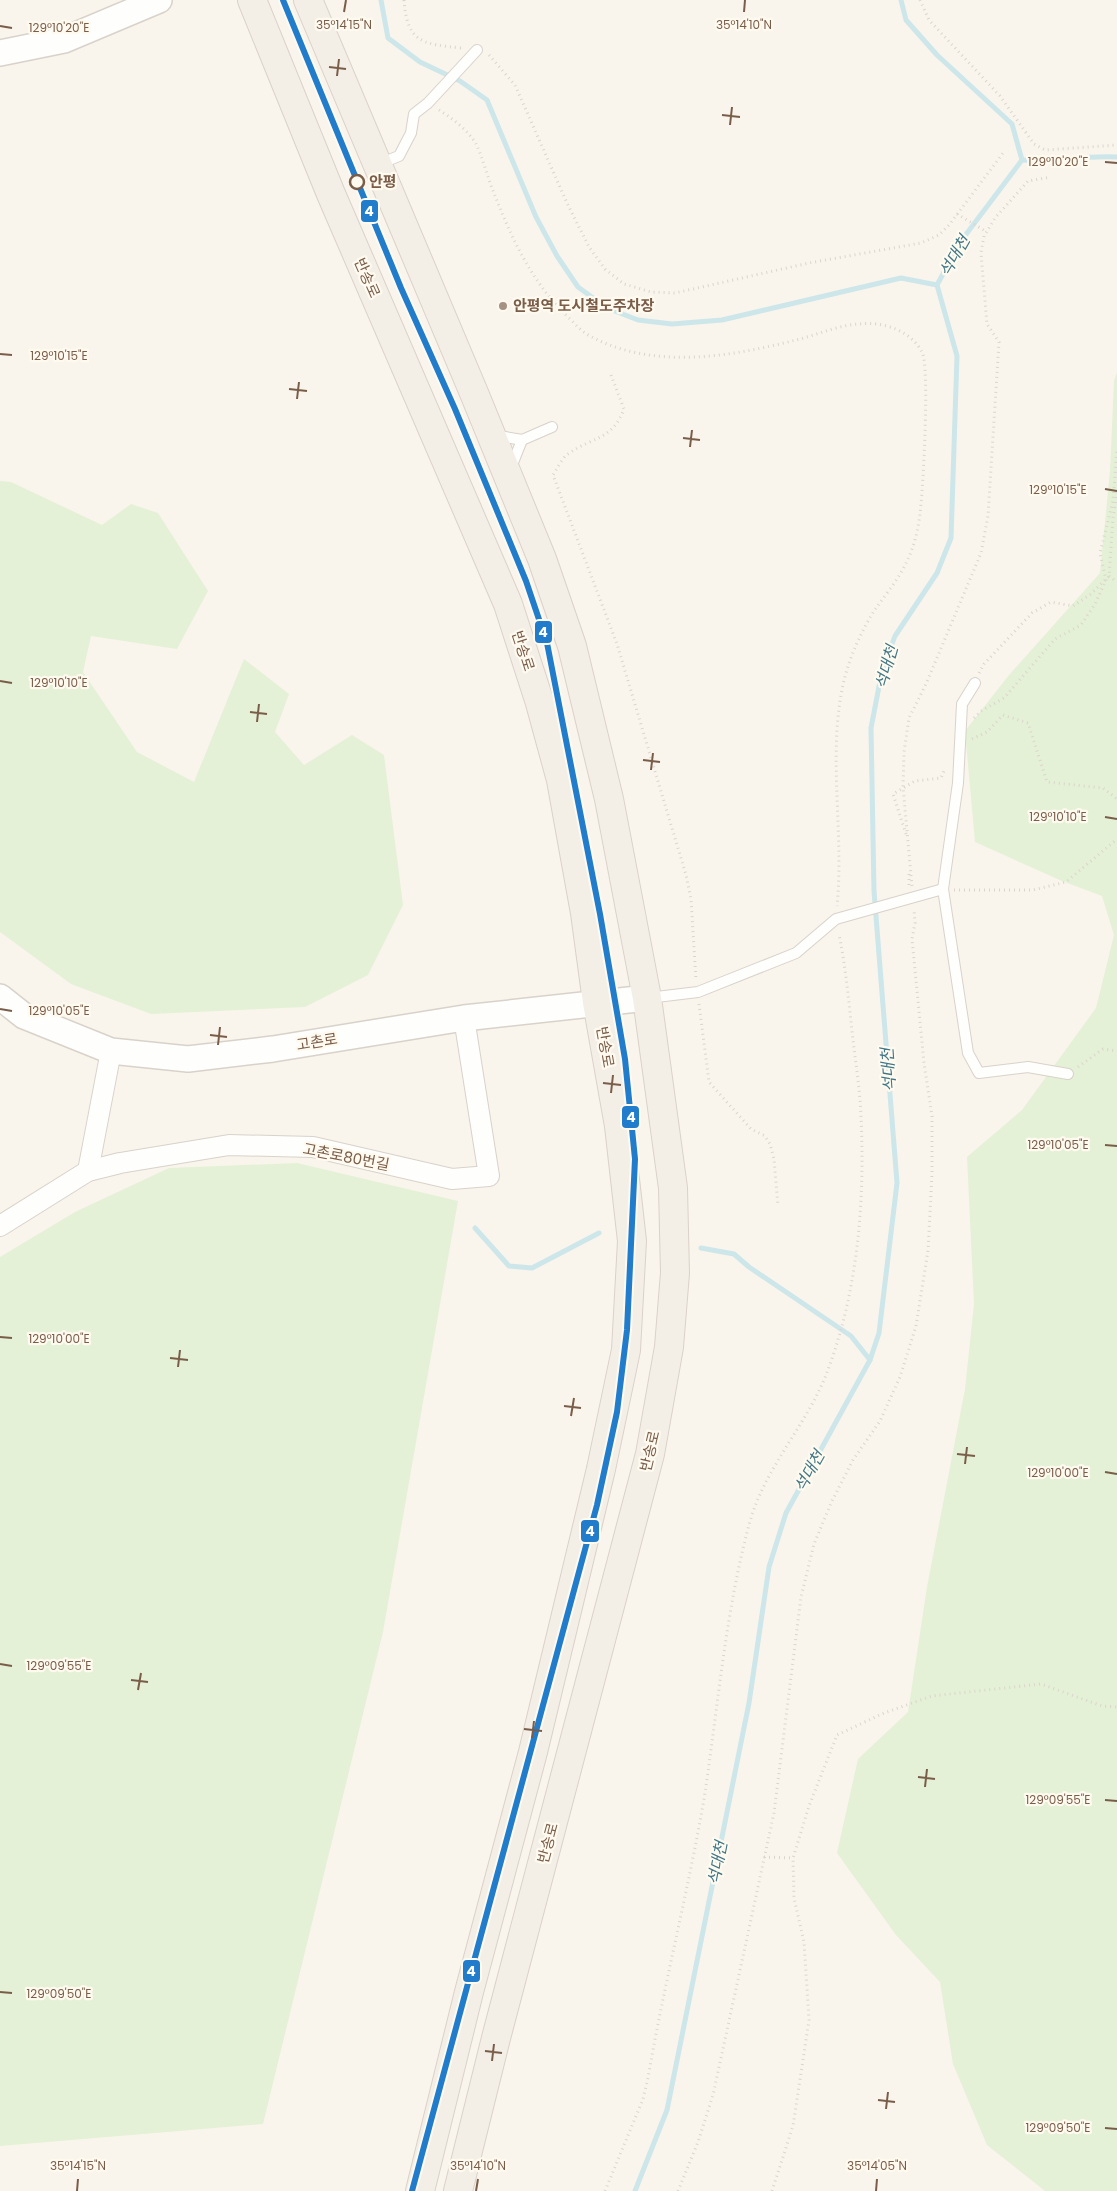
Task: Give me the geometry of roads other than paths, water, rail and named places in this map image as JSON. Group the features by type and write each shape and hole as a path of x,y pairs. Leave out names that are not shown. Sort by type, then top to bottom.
{"main road":[{"name":"반송로","path":"252,0 331,194 508,604 540,703 561,780 585,913 597,1002 619,1126 632,1241 626,1350 600,1469 533,1752 469,1992 420,2191"},
{"name":"반송로","path":"308,0 492,435 542,559 572,646 609,799 646,998 673,1188 675,1273 666,1364 650,1454 458,2191"}],"street":[{"path":"0,53 64,40 159,0"},
{"name":"고촌로","path":"0,997 24,1016 110,1050 188,1059 273,1049 464,1018 646,998"},
{"name":"고촌로80번길","path":"0,1226 88,1171 120,1163 229,1145 312,1147 452,1179 489,1176 464,1018"},
{"path":"88,1171 110,1050"}],"lane":[{"path":"378,164 399,156 411,133 414,114 430,101 477,50"},
{"path":"492,435 522,440 552,426"},
{"path":"508,475 522,440"},
{"path":"975,683 962,704 958,783 943,890 968,1052 979,1073 1028,1067 1068,1074"},
{"path":"646,998 698,992 796,953 836,919 846,914 897,903 943,890"}],"waterway":[{"path":"381,0 388,38 420,62 460,81 487,100 536,217 557,256 578,287 607,308 638,320 672,324 722,320 901,278 937,285"},
{"name":"석대천","path":"635,2191 667,2110 749,1703 769,1567 786,1513 870,1360 879,1333 897,1183 874,891 871,728 882,671 895,636 937,573 951,538 957,356 937,285 961,241 1022,160 1012,124 937,55 906,20 901,0"},
{"path":"1022,160 1117,157"},
{"path":"475,1228 509,1266 532,1268 599,1233"},
{"path":"701,1248 734,1254 749,1267 851,1336 870,1360"}],"place":[{"name":"안평","path":"357,182"},
{"name":"안평역 도시철도주차장","path":"503,306"}]}
